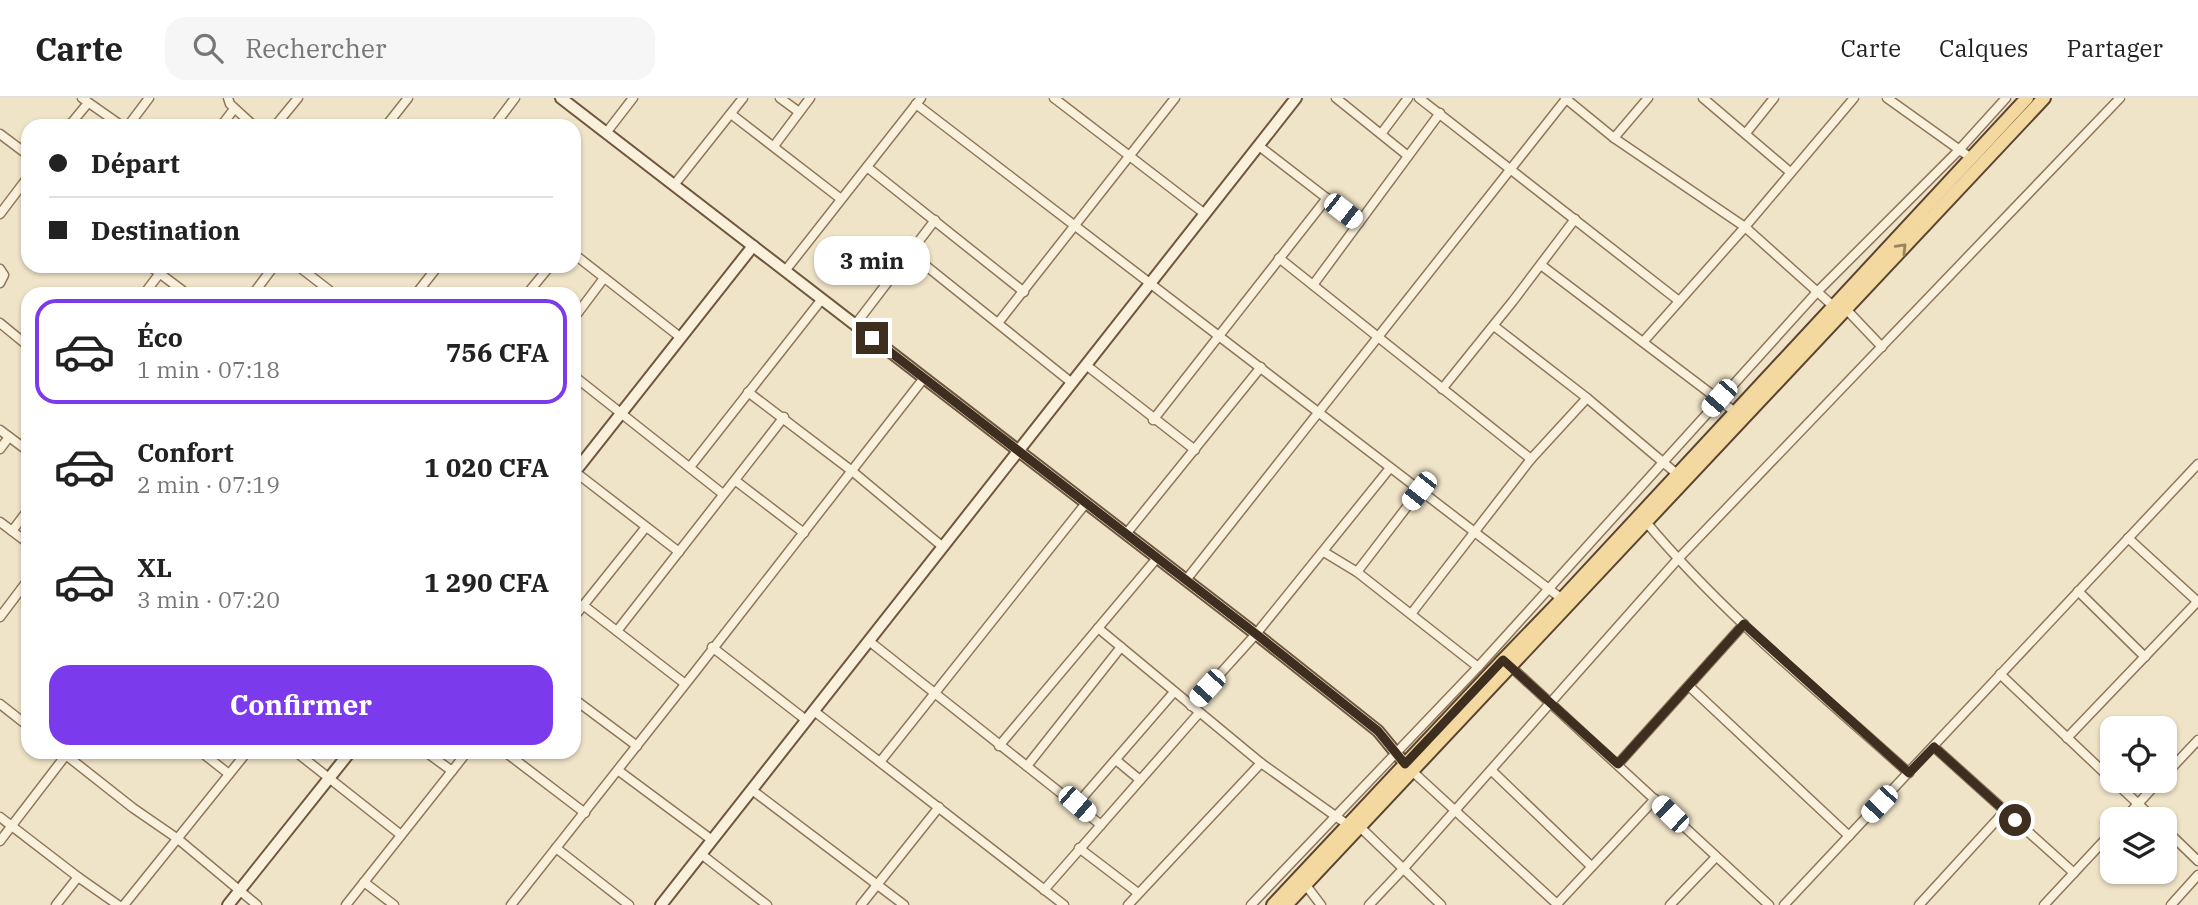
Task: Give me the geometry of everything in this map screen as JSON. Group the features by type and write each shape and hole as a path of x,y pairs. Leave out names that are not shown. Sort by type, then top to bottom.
{"main road":[{"path":"1506,663 1735,412 2044,98"},
{"path":"1286,905 1404,763 1646,522 2025,99"},
{"path":"1272,905 1354,826"}],"street":[{"path":"133,119 149,98"},
{"path":"228,98 234,109 246,119"},
{"path":"281,119 298,98"},
{"path":"392,119 408,98"},
{"path":"499,119 514,98"},
{"path":"561,98 1378,731 1404,763 1557,904 1655,799"},
{"path":"606,132 633,98"},
{"path":"674,185 743,98"},
{"path":"780,98 799,112"},
{"path":"774,146 810,98"},
{"path":"1054,98 1205,214"},
{"path":"998,323 1175,98"},
{"path":"661,905 1296,98"},
{"path":"1336,98 1408,156"},
{"path":"1381,134 1408,98"},
{"path":"1419,98 1679,301"},
{"path":"1614,138 1648,98"},
{"path":"1703,98 1790,172"},
{"path":"1746,133 1774,98"},
{"path":"1643,342 1854,98"},
{"path":"1887,98 1971,158"},
{"path":"1251,905 1337,817 1404,763 1478,667 1719,398 1817,292 1958,151 2006,98"},
{"path":"1369,905 1677,560 2120,98"},
{"path":"1186,580 1565,99 1614,138 1745,227 1882,347"},
{"path":"73,119 85,100 112,119"},
{"path":"785,271 919,101 1221,335 1317,413 1562,599"},
{"path":"226,119 234,109"},
{"path":"1313,285 1440,113"},
{"path":"730,114 841,199"},
{"path":"0,134 21,150"},
{"path":"1259,146 1359,223"},
{"path":"867,167 1024,292"},
{"path":"0,214 21,186"},
{"path":"1153,420 1327,198"},
{"path":"1442,389 1494,326 1575,219"},
{"path":"855,325 935,220"},
{"path":"581,463 753,246"},
{"path":"911,253 1072,383"},
{"path":"1279,258 1531,459"},
{"path":"581,260 680,337"},
{"path":"1541,265 1735,412"},
{"path":"0,269 4,275 0,284"},
{"path":"149,287 160,273 178,287"},
{"path":"307,273 325,287"},
{"path":"533,287 544,273"},
{"path":"581,309 604,278"},
{"path":"690,467 822,299"},
{"path":"0,323 21,340"},
{"path":"1494,326 1587,398 1676,474"},
{"path":"1086,365 1153,420 1195,450"},
{"path":"1126,534 1261,367"},
{"path":"511,905 619,771 684,683 924,378"},
{"path":"581,381 723,494"},
{"path":"748,392 852,471 943,547"},
{"path":"1411,614 1531,459 1587,398"},
{"path":"617,631 784,417"},
{"path":"0,430 21,446"},
{"path":"0,449 9,437"},
{"path":"1784,905 2197,467"},
{"path":"1191,706 1256,634 1390,468"},
{"path":"581,477 679,552"},
{"path":"736,481 804,533"},
{"path":"1357,572 1419,491"},
{"path":"880,762 1086,503"},
{"path":"12,531 21,519"},
{"path":"0,522 21,538"},
{"path":"1646,522 1677,560 1744,624 1909,773"},
{"path":"581,608 646,527"},
{"path":"2067,738 2198,602 2129,538"},
{"path":"1324,552 1357,572 1478,667"},
{"path":"999,746 1157,558"},
{"path":"0,617 21,589"},
{"path":"2078,591 2145,657"},
{"path":"583,605 684,683"},
{"path":"1618,764 1744,624"},
{"path":"1098,628 1261,763 1354,826 1404,868 1441,905"},
{"path":"869,641 1101,825"},
{"path":"712,647 880,762 1058,903"},
{"path":"1027,766 1121,647"},
{"path":"1506,663 1769,905"},
{"path":"2000,674 2100,768"},
{"path":"1689,687 1849,836"},
{"path":"1077,804 1174,692"},
{"path":"0,704 21,720"},
{"path":"581,704 637,746"},
{"path":"1044,890 1199,713"},
{"path":"2177,762 2198,740"},
{"path":"1934,747 2074,873"},
{"path":"0,841 60,759"},
{"path":"70,759 178,839 257,905"},
{"path":"210,759 229,774"},
{"path":"124,905 241,759"},
{"path":"304,759 401,835"},
{"path":"228,905 344,759"},
{"path":"436,759 452,771"},
{"path":"346,905 461,759"},
{"path":"514,759 585,813"},
{"path":"1116,760 1140,780"},
{"path":"1128,905 1261,763"},
{"path":"1491,770 1591,866"},
{"path":"619,771 712,840"},
{"path":"752,790 904,905"},
{"path":"2127,793 2141,807"},
{"path":"2135,807 2148,793"},
{"path":"862,905 939,807"},
{"path":"1919,905 2005,811"},
{"path":"0,817 118,905"},
{"path":"2177,841 2198,861"},
{"path":"2044,905 2100,845"},
{"path":"556,848 629,905"},
{"path":"1079,848 1138,893"},
{"path":"701,854 767,905"},
{"path":"1670,905 1716,857"},
{"path":"2171,905 2198,875"},
{"path":"56,905 78,877"},
{"path":"364,882 394,905"},
{"path":"1305,884 1321,905"}],"route":[{"path":"872,338 1378,731 1405,764 1503,660 1618,764 1744,624 1909,773 1934,747 2015,820"}]}
